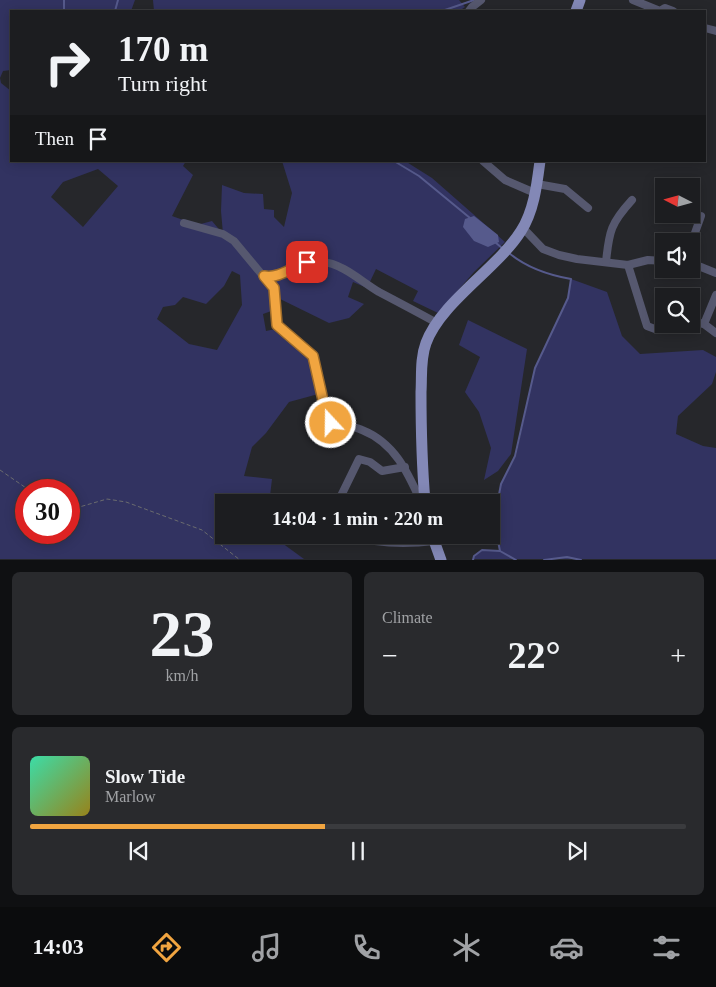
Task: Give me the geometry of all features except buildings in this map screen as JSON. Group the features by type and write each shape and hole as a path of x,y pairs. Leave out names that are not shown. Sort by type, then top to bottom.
{"main road":[{"path":"424,494 422,362 426,343 437,323 511,245 523,228 536,188 540,162"},
{"path":"435,544 441,560"}],"street":[{"path":"470,10 481,0"},
{"path":"633,0 658,10"},
{"path":"484,162 505,180 536,188 565,189 588,208"},
{"path":"606,262 609,234 614,222 632,200"},
{"path":"695,233 701,216"},
{"path":"184,222 223,234 234,241 274,288 277,325 313,356 329,421 370,434 392,450 405,467 417,494"},
{"path":"523,228 534,242 551,253 577,259 628,264 655,260"},
{"path":"264,276 274,277 307,262 331,263 437,323"},
{"path":"628,264 647,326 655,329"},
{"path":"700,267 716,273"},
{"path":"704,324 716,295"},
{"path":"700,323 716,333"},
{"path":"342,494 359,459 370,462 382,471 405,467"}],"path":[{"path":"0,470 15,480"},
{"path":"80,507 107,499 126,502 202,530 240,560"}],"shaded area":[{"path":"0,0 135,0 131,10 10,10 10,70 3,71 0,78"},
{"path":"153,0 459,0 465,7 460,10 154,10"},
{"path":"0,78 1,83 10,90 10,162 185,162 183,166 193,175 172,216 197,225 212,221 223,234 221,211 222,185 244,193 263,194 264,209 274,210 274,217 284,227 292,193 282,162 407,162 432,178 505,242 474,272 438,313 413,301 418,291 376,269 367,288 353,282 348,297 364,304 349,318 329,323 276,297 277,309 263,314 266,331 285,327 312,352 322,393 289,402 266,433 252,447 244,476 272,479 270,494 215,494 215,544 283,544 304,559 0,559","holes":["98,169 118,186 83,227 51,197 63,182","232,271 240,275 242,305 217,350 189,344 157,319 163,307 175,305 183,297 206,304 224,286"]},
{"path":"571,279 607,292 622,336 640,354 703,350 716,357 716,372 712,384 678,416 676,434 703,446 716,448 716,559 473,559 482,550 500,551 499,494 501,484 516,456 535,368 568,298"},
{"path":"468,320 527,349 511,454 498,471 484,480 491,448 479,412 465,392 480,357 459,345"}],"water":[{"path":"474,216 498,235 499,242 488,247 474,241 463,227 465,219"}],"waterway":[{"path":"64,0 64,10"},
{"path":"115,10 118,0"},
{"path":"445,10 474,0"},
{"path":"396,162 419,176 470,218"},
{"path":"495,242 503,249"},
{"path":"500,551 494,521 501,484 515,456 535,368 568,298 571,279 538,270 523,263 509,253"},
{"path":"473,560 474,556 482,550 500,551 516,560"},
{"path":"544,560 567,557 581,560"}],"route":[{"path":"307,262 274,277 264,276 274,288 277,325 313,356 327,418 331,423"}]}
